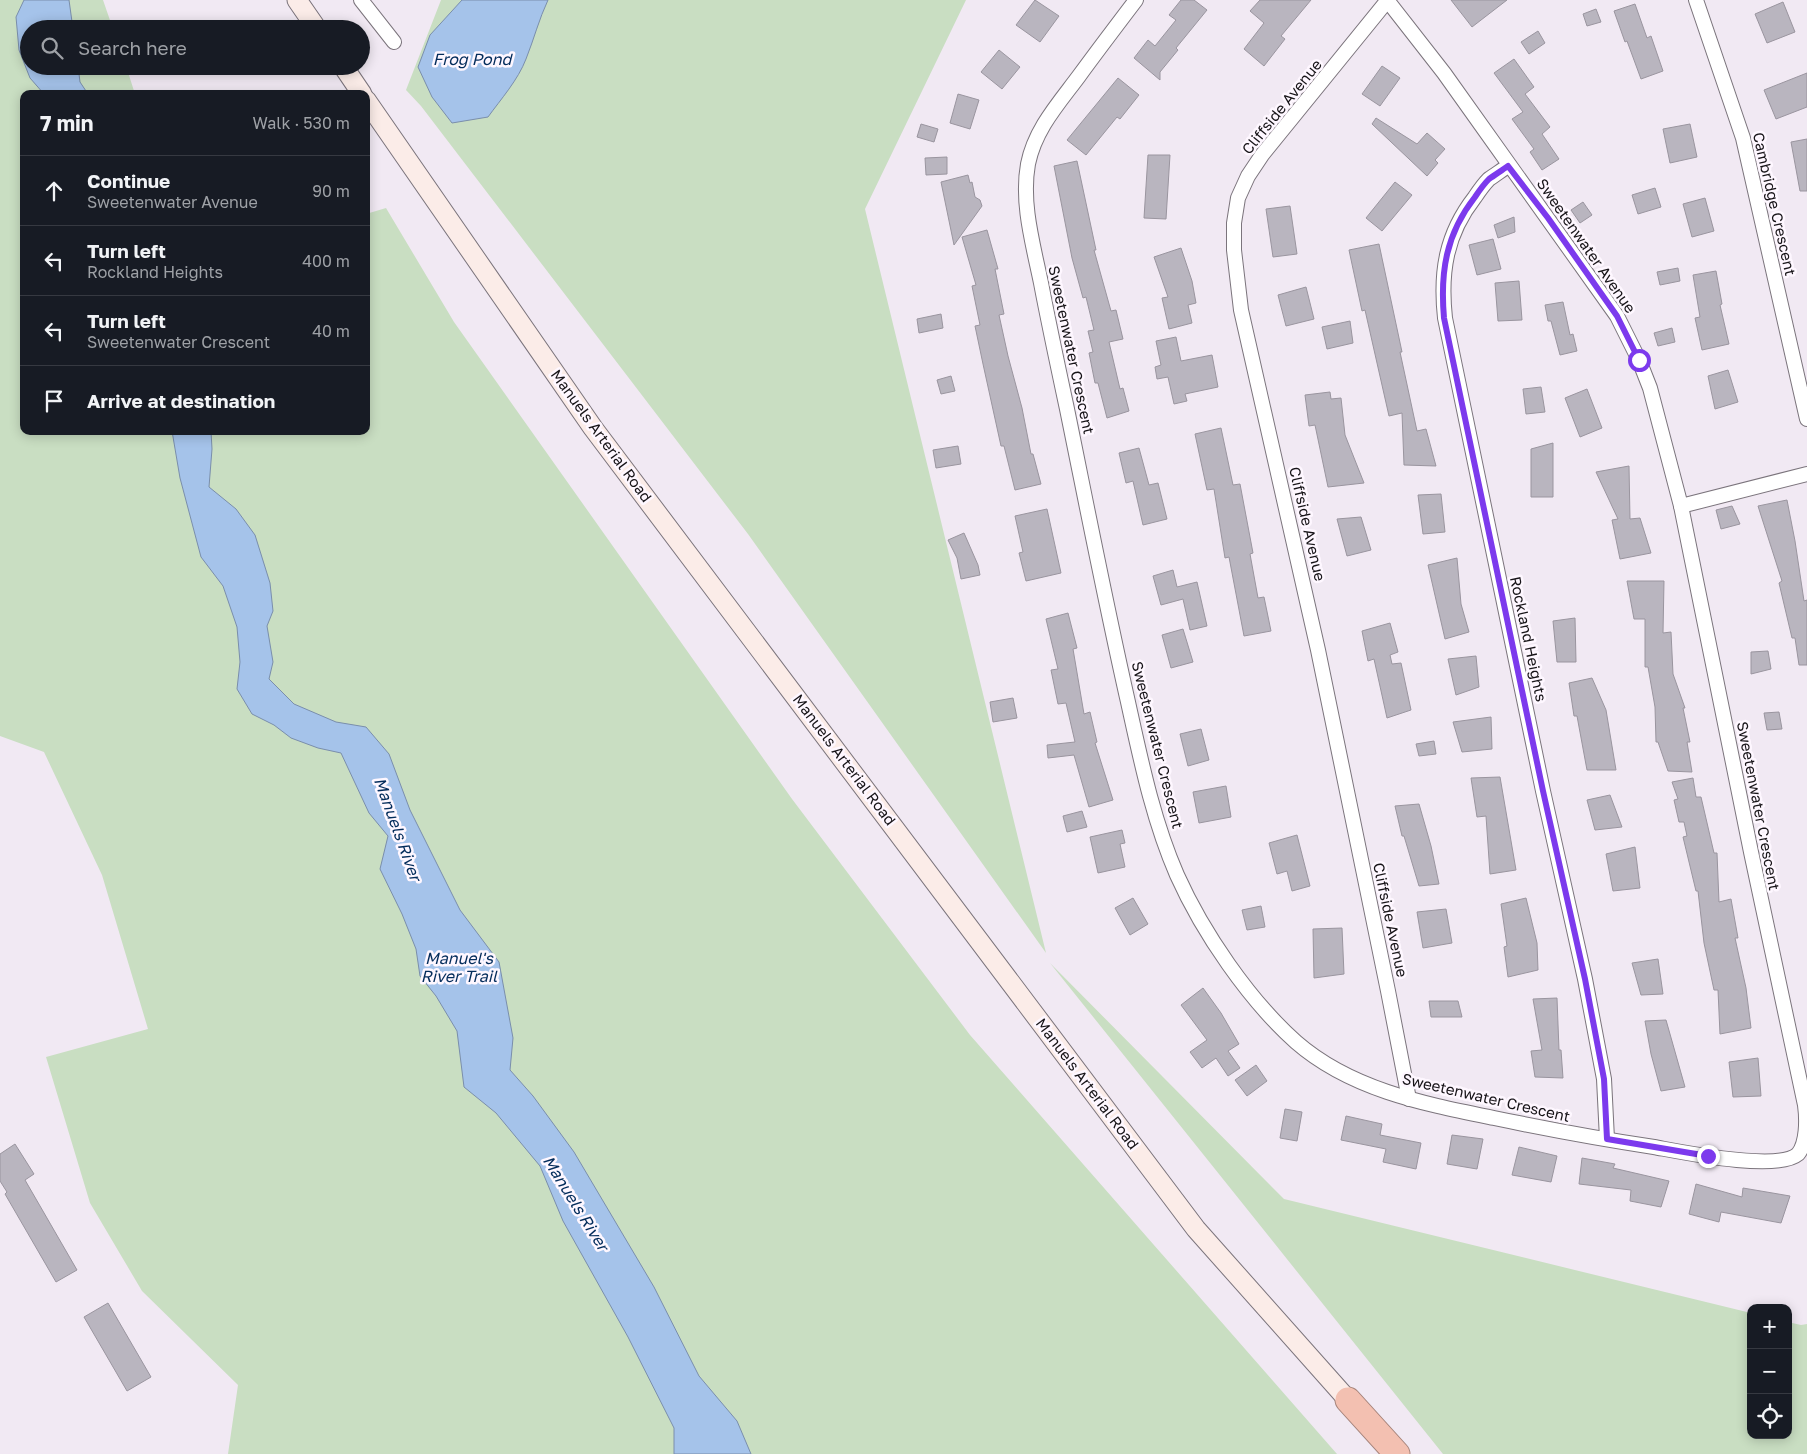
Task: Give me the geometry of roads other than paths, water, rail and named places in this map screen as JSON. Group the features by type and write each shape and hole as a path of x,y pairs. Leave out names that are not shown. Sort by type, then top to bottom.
{"highway":[{"path":"1348,1400 1387,1454"},
{"path":"1348,1400 1396,1454"}],"main road":[{"path":"297,0 311,20"},
{"path":"349,75 359,90"},
{"name":"Manuels Arterial Road","path":"370,106 593,428 1196,1229 1348,1400"}],"street":[{"path":"361,0 394,42"},
{"name":"Sweetenwater Crescent","path":"1136,0 1042,127 1031,152 1027,169 1026,188 1031,233 1104,598 1153,810 1167,849 1191,904 1212,940 1257,1000 1296,1042 1316,1058 1358,1081 1409,1099 1444,1108 1538,1128 1753,1162 1772,1162 1789,1159 1798,1155 1802,1149 1806,1134 1805,1105 1751,852 1695,574"},
{"name":"Cambridge Crescent","path":"1696,0 1745,146 1807,419"},
{"name":"Cliffside Avenue","path":"1387,1 1262,155 1248,176 1238,198 1234,223 1234,250 1241,310 1318,650 1409,1099"},
{"name":"Sweetenwater Avenue","path":"1387,1 1444,73 1508,166 1548,218 1617,316 1629,338 1650,388 1681,506 1695,574"},
{"name":"Rockland Heights","path":"1508,166 1488,180 1466,208 1455,229 1447,253 1443,275 1444,318 1543,791 1585,979 1604,1079 1607,1139"},
{"path":"1681,506 1807,474"}],"water":[{"path":"24,0 69,0 72,20 20,20 20,53 16,17"},
{"name":"Frog Pond","path":"462,0 548,0 523,67 488,117 452,123 432,97 418,67 430,35"},
{"path":"29,75 79,75 80,82 85,90 40,90"},
{"name":"Manuel's River Trail","path":"173,435 211,435 209,487 236,509 255,535 270,583 273,611 267,626 273,662 269,679 294,704 336,722 366,727 389,754 410,810 460,910 499,962 513,1038 510,1070 533,1096 574,1152 654,1287 699,1376 737,1421 751,1454 674,1454 674,1428 628,1337 563,1221 540,1166 496,1113 464,1087 457,1031 436,996 420,976 416,949 402,914 380,869 388,836 369,813 341,753 318,748 291,738 274,725 252,714 237,689 240,662 237,627 223,586 201,557 180,478"}],"water label":[{"name":"Manuels River","path":"398,829"},
{"name":"Manuels River","path":"576,1203"}]}
